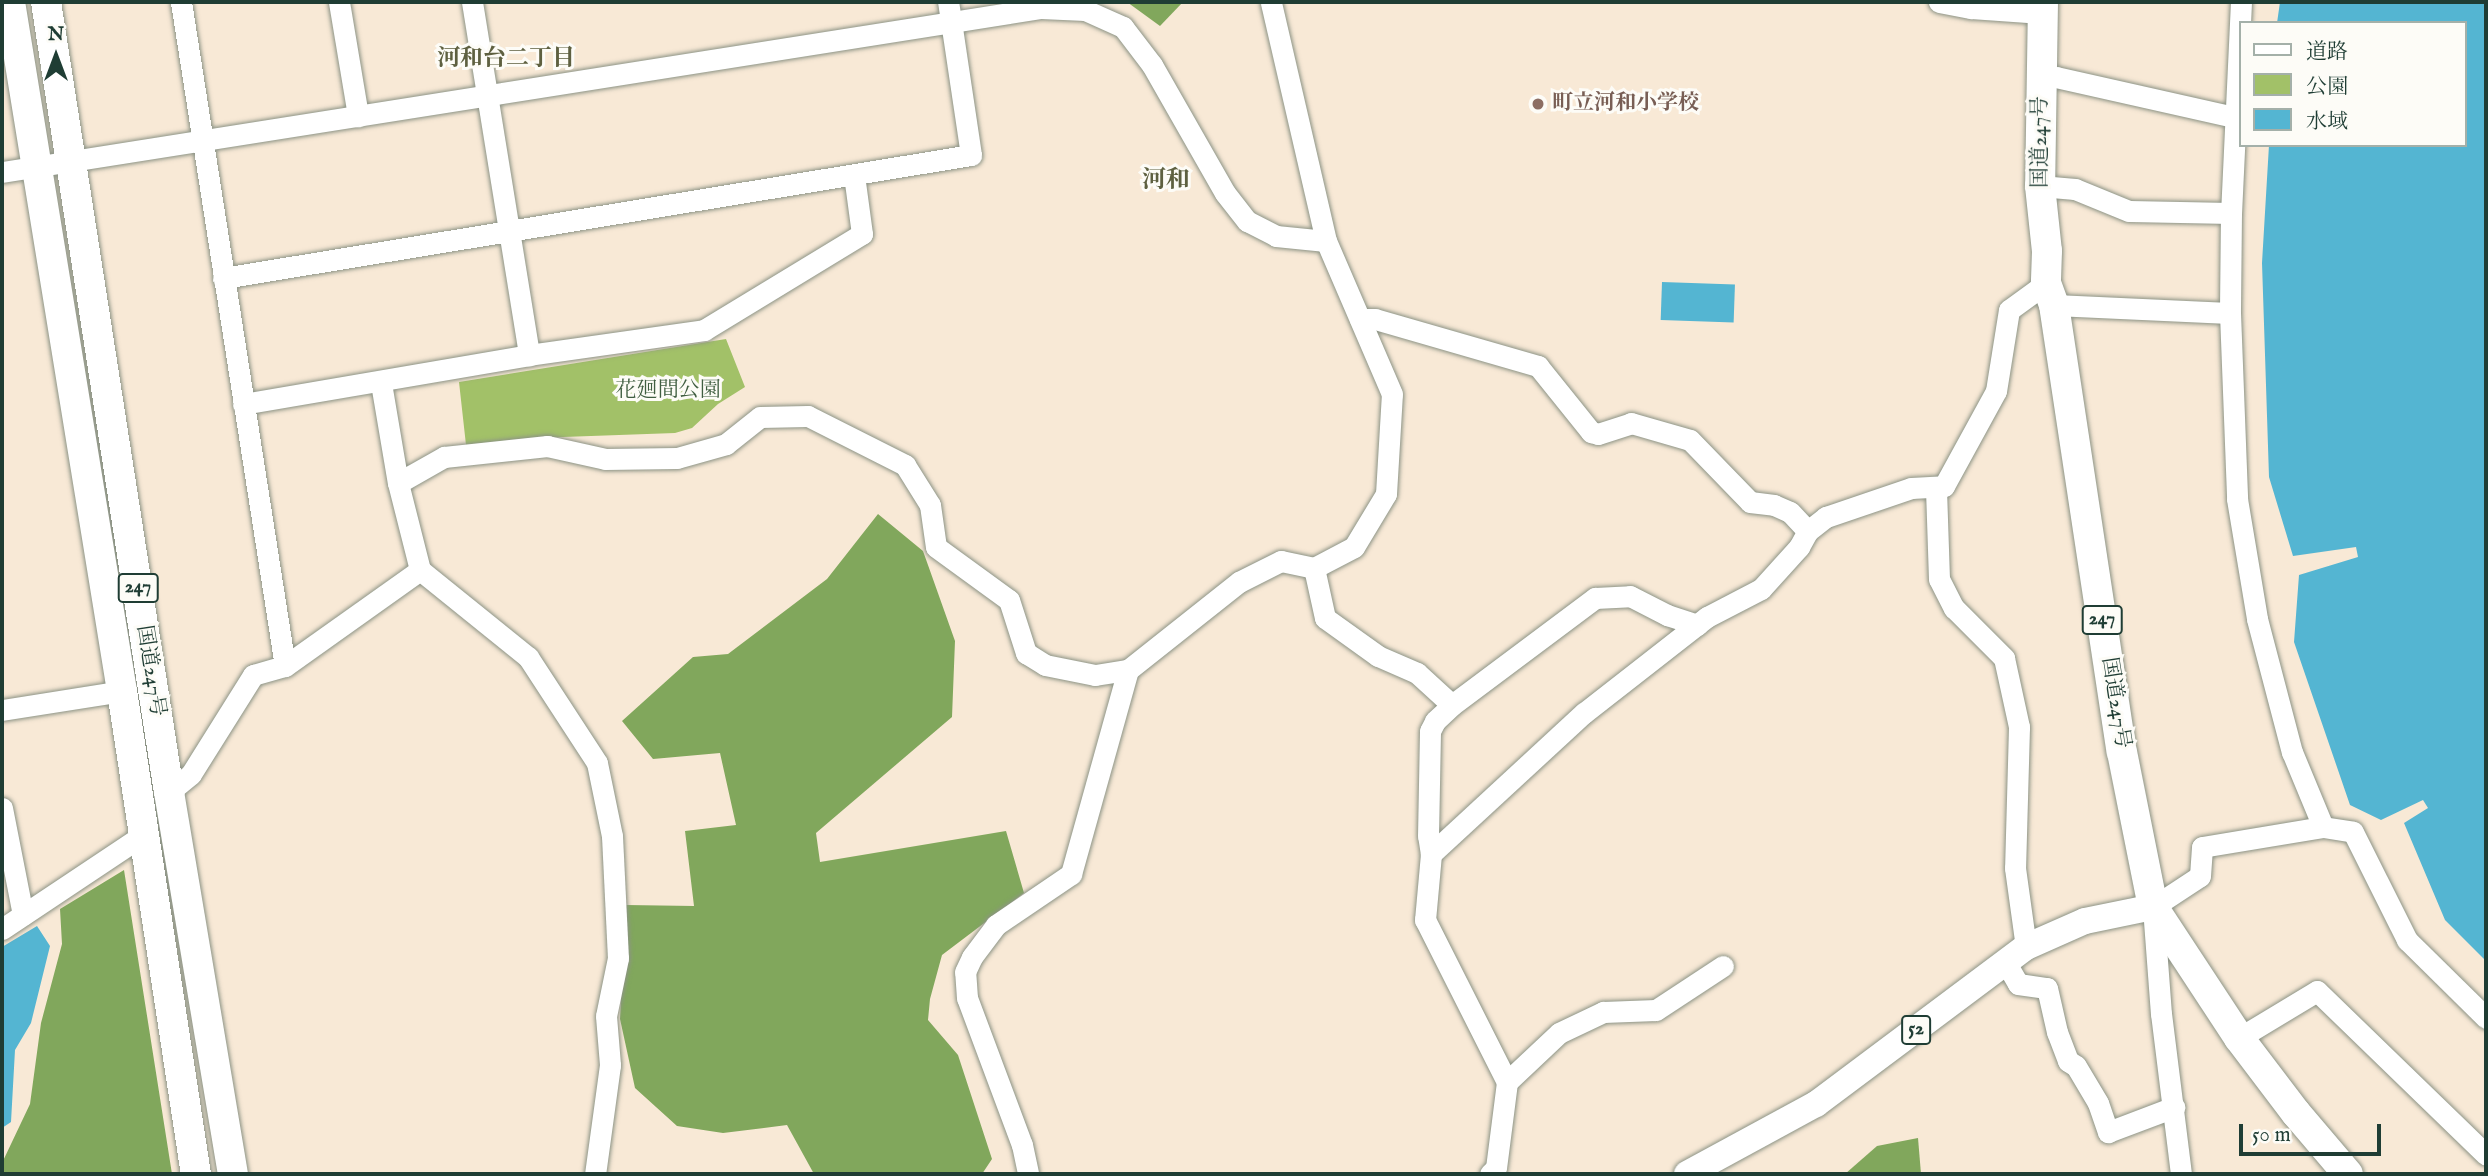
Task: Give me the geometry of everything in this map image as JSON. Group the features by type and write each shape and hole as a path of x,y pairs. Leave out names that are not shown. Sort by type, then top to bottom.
{"highway":[{"name":"国道247号","path":"10,2 122,691 196,1174"},
{"name":"国道247号","path":"46,2 73,161 169,792 233,1174"},
{"name":"国道247号","path":"2042,7 2040,186 2050,294 2122,752 2153,907 2239,1038 2296,1113 2348,1174"}],"main road":[{"name":"52","path":"1687,1174 1816,1104 2016,955 2085,921 2153,907"}],"street":[{"path":"181,2 285,666"},
{"path":"339,2 358,116"},
{"path":"472,2 529,355"},
{"path":"398,483 444,457 547,446 605,459 677,458 726,444 760,417 807,416 905,465 930,505 936,547 1009,600 1026,653 1045,665 1095,675 1128,670 1239,582 1281,561 1314,568 1354,547 1386,494 1392,394 1326,242 1271,2"},
{"path":"1939,2 1971,8 2042,7"},
{"path":"2241,2 2233,117 2230,313 2237,499 2257,619 2292,752 2323,827"},
{"path":"2,172 486,95 949,12 1041,8 1085,10 1123,27 1152,65 1225,193 1247,221 1276,236 1326,242"},
{"path":"223,278 971,155 949,12"},
{"path":"2041,77 2056,77 2233,117"},
{"path":"243,404 381,383 529,355 704,330 862,234 854,175"},
{"path":"2040,186 2075,189 2129,211 2231,213"},
{"path":"1432,854 1584,713 1697,625 1761,589 1799,547 1808,531 1826,517 1912,488 1936,489 1944,486 1964,455 1996,391 2009,310 2050,294 2230,313"},
{"path":"1360,320 1375,320 1538,366 1591,432 1598,434 1631,423 1690,440 1750,502 1774,505 1790,512 1808,531"},
{"path":"381,383 398,483 420,570 528,657 597,763 612,836 618,958 606,1016 610,1065 595,1174"},
{"path":"1936,489 1939,579 1954,608 2004,658 2019,727 2015,869 2018,984 2047,988 2057,1032 2068,1061 2076,1066 2098,1103 2108,1132 2174,1107"},
{"path":"1314,568 1325,618 1378,656 1418,673 1452,705"},
{"path":"169,792 191,774 253,675 285,666 420,570"},
{"path":"1490,1174 1496,1168 1507,1082 1425,920 1432,854 1427,836 1427,740 1435,722 1452,705 1595,598 1630,596 1667,615 1697,625"},
{"path":"1030,1174 967,998 965,972 972,957 996,925 1071,874 1128,670"},
{"path":"2,710 122,691"},
{"path":"2,808 4,847 23,915"},
{"path":"2180,1174 2161,1014 2153,907 2200,876 2202,847 2323,827 2353,832 2379,889 2407,940 2486,1018"},
{"path":"2,929 143,835"},
{"path":"1507,1082 1559,1033 1603,1012 1656,1010 1723,966"},
{"path":"2239,1038 2318,991 2486,1155"}],"green space":[{"path":"1127,2 1183,2 1160,26"},
{"name":"花廻間公園","path":"726,339 745,387 718,404 692,428 675,433 535,438 466,445 459,382"},
{"path":"878,514 923,551 955,641 952,717 816,833 820,862 1006,831 1024,893 942,955 930,999 928,1020 958,1055 992,1159 982,1174 814,1174 787,1125 723,1133 677,1126 635,1088 620,1019 626,905 694,906 685,831 736,825 720,753 653,759 622,721 693,657 728,654 827,579"},
{"path":"124,870 172,1174 2,1174 2,1163 30,1104 41,1023 62,944 60,909"},
{"path":"1918,1138 1921,1174 1845,1174 1877,1146"}],"water":[{"path":"2280,2 2486,2 2486,961 2445,920 2404,823 2428,808 2423,800 2381,820 2350,805 2294,642 2299,575 2358,557 2356,547 2293,556 2269,477 2262,263 2269,147 2467,147 2467,21 2277,21"},
{"path":"1662,282 1735,285 1734,323 1661,320"},
{"path":"37,926 50,946 31,1023 15,1050 11,1122 2,1128 2,947"}],"place":[{"name":"町立河和小学校","path":"1538,104"}],"district":[{"name":"河和台二丁目","path":"506,59"},
{"name":"河和","path":"1166,181"}]}
